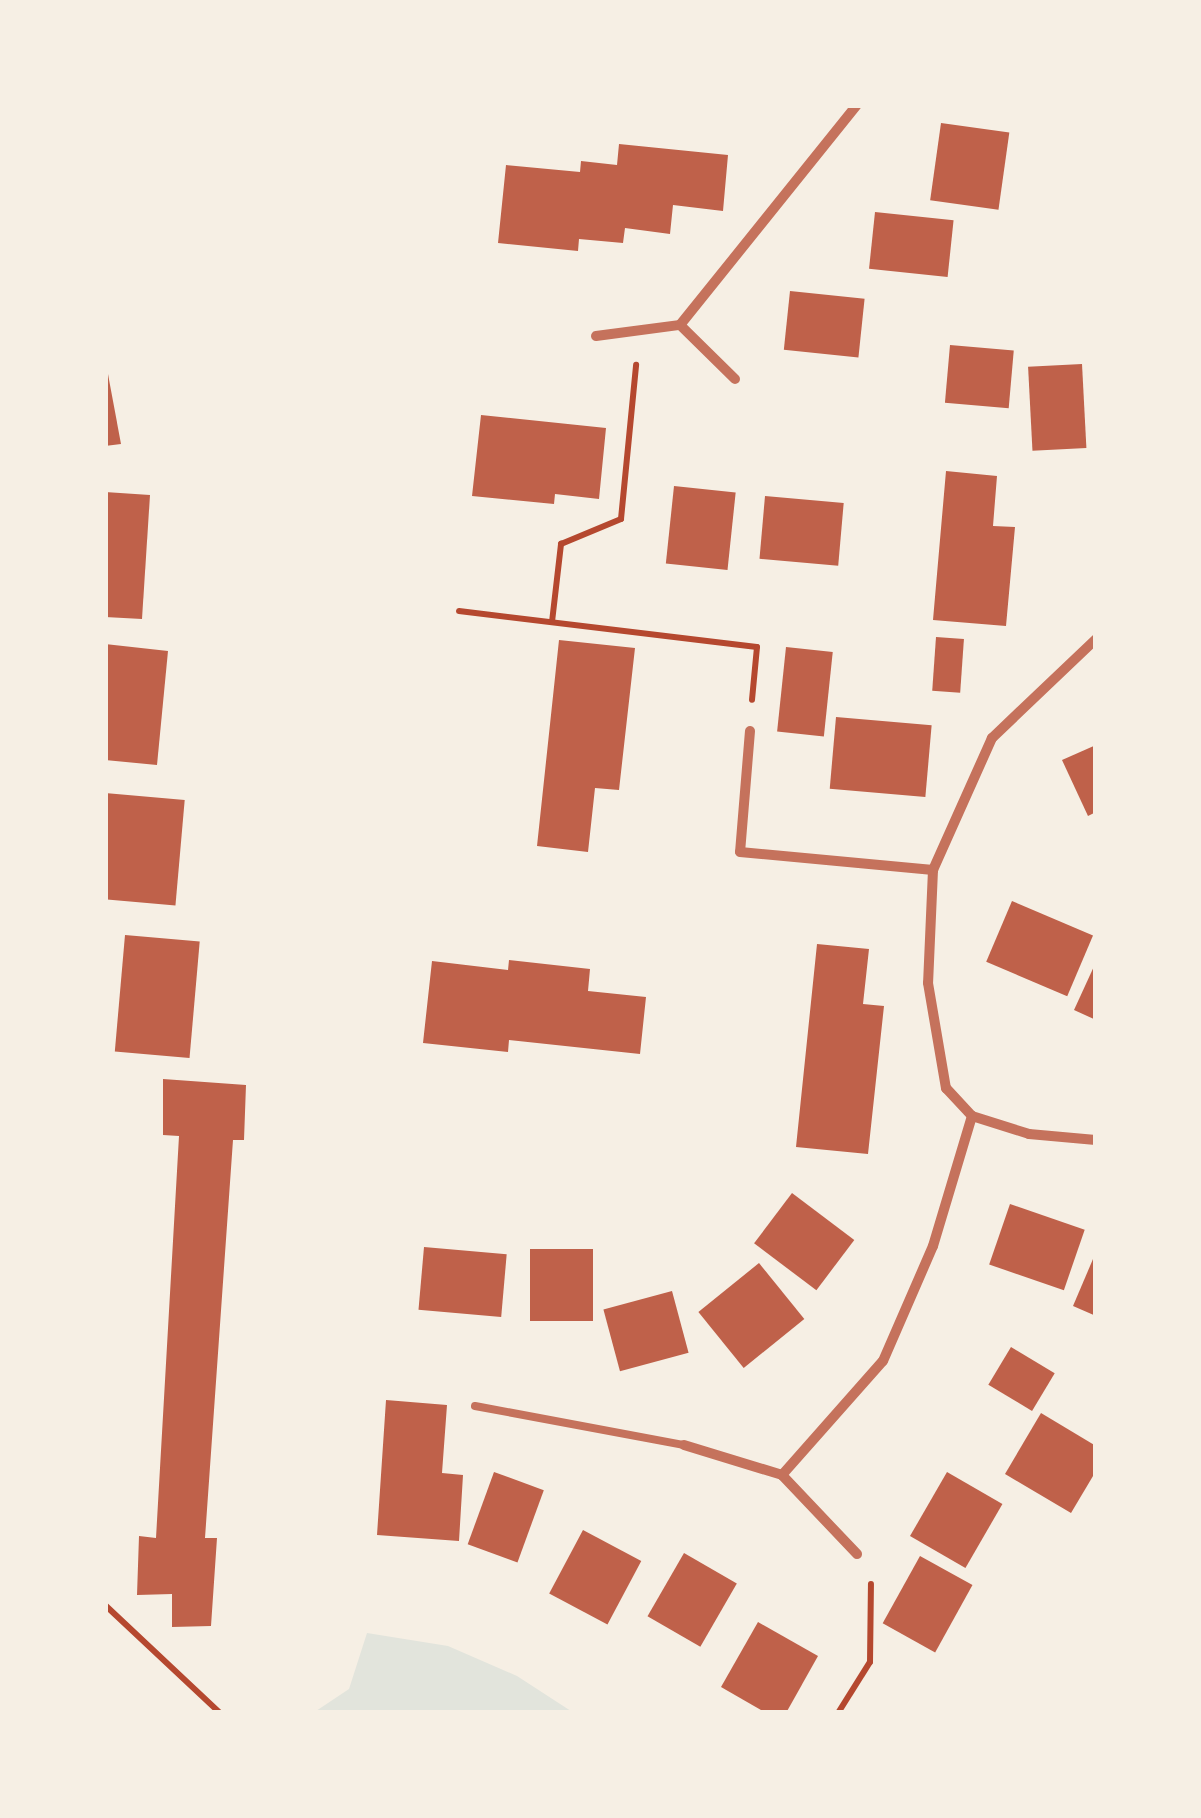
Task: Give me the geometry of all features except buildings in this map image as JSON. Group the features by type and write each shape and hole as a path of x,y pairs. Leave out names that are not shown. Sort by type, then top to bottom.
{"street":[{"path":"596,336 680,325 857,105"},
{"path":"680,325 735,379"},
{"path":"1096,639 992,738 933,870 928,983 946,1088 972,1116 1029,1134 1096,1140"},
{"path":"750,731 740,852 933,870"},
{"path":"782,1476 883,1361 933,1246 972,1116"},
{"path":"684,1445 782,1476 857,1554"}],"lane":[{"path":"475,1406 684,1445"}],"path":[{"path":"552,622 561,544 621,519 640,330"},
{"path":"458,611 757,647 750,731"},
{"path":"838,1713 870,1662 874,1591 857,1554"},
{"path":"105,1605 220,1713"}],"shaded area":[{"path":"367,1633 448,1646 517,1676 574,1713 313,1713 349,1689"}]}
